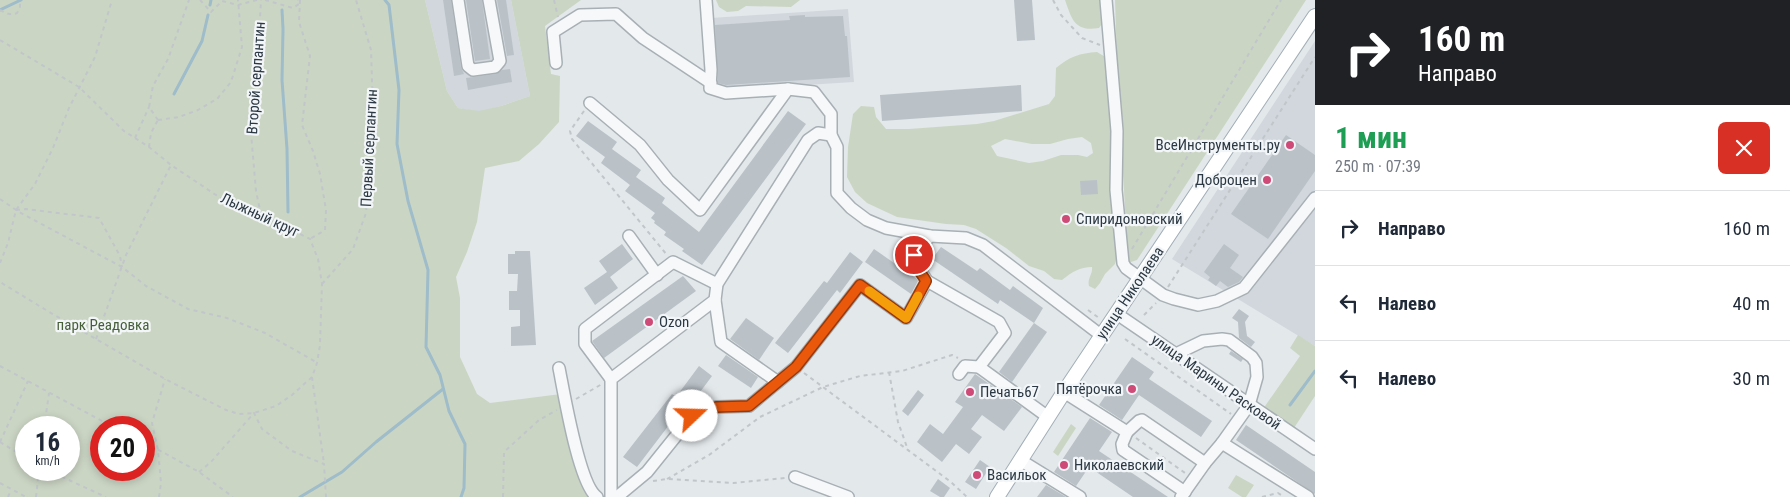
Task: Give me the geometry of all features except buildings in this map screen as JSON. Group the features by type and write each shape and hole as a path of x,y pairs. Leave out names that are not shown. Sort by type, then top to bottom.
{"main road":[{"name":"улица Николаева","path":"997,497 1064,392 1315,16"}],"street":[{"path":"458,0 468,66 473,70 495,66 500,61 489,0"},
{"path":"706,0 710,88 726,93 788,89 814,92 831,114 831,135 836,147 837,193 851,208 867,220 886,228 930,236 966,238 983,245 1102,336"},
{"path":"1106,0 1117,131 1116,190 1123,263 1126,268 1164,295 1174,299 1198,305 1217,301 1244,288 1315,198"},
{"path":"556,63 553,32 580,15 616,14 643,38 711,83"},
{"path":"590,103 640,145 668,180 700,210 788,89"},
{"path":"778,382 722,342 715,300 716,284 808,140 818,133 831,135"},
{"path":"629,236 657,274"},
{"path":"930,236 917,250 913,259 926,281 999,322 1005,333 975,367"},
{"path":"611,497 610,378 585,344 585,329 673,262 716,284"},
{"path":"617,497 647,472 692,416 716,407 749,406 796,367 860,285 906,318 926,281"},
{"path":"610,378 715,300"},
{"name":"улица Марины Расковой","path":"1117,314 1315,449"},
{"path":"1176,354 1203,341 1214,339 1229,340 1252,357 1256,364 1256,377 1249,405 1183,494 1124,450 1122,444 1127,432 1142,420 1205,463"},
{"path":"959,374 965,366 975,367 1048,417"},
{"path":"559,368 566,405 587,482 592,494 597,497"},
{"path":"1064,392 1127,432"},
{"path":"1222,443 1308,497"},
{"path":"1020,460 1080,497"},
{"path":"795,477 848,497"}],"path":[{"path":"0,10 13,15 17,13 20,8 20,0"},
{"path":"0,263 8,243 16,210 35,184 53,148 79,87 95,57 112,0"},
{"path":"135,138 149,107 153,86 168,59 189,0"},
{"path":"200,0 211,12 222,1 238,5 257,0"},
{"name":"Второй серпантин","path":"158,120 179,117 198,110 217,99 231,82 242,47 238,0"},
{"name":"Второй серпантин","path":"261,0 258,55 250,122 256,191 261,215"},
{"path":"265,0 293,8 299,4"},
{"path":"299,0 299,22 310,56 302,125 318,167 326,210 325,230 310,239"},
{"name":"Первый серпантин","path":"322,284 353,249 366,213 373,110 370,50 356,0"},
{"path":"554,0 560,28"},
{"path":"1053,0 1061,15 1082,38 1109,48"},
{"path":"1123,263 1281,0"},
{"name":"Лыжный круг","path":"0,40 79,87 124,131 222,199 261,215 310,239 318,259 322,284 320,345 317,363 312,377 292,396 276,406 254,413 238,414 226,410 165,378 0,282"},
{"path":"1144,315 1164,295 1315,57"},
{"path":"590,103 570,131 572,139 673,262"},
{"path":"149,107 158,120 152,133 149,147"},
{"path":"96,339 122,267 171,165"},
{"path":"0,200 122,267 146,286 188,309 227,318 264,333 317,363"},
{"path":"16,210 26,209 99,218 120,256 122,267"},
{"path":"1088,310 1099,318"},
{"path":"1125,338 1238,419"},
{"path":"666,479 709,455 760,417 823,387 860,376 902,371 952,355 975,367"},
{"path":"0,366 93,416"},
{"path":"796,367 951,482 967,497"},
{"path":"889,372 898,422 909,451"},
{"path":"312,377 324,464 326,497"},
{"path":"159,497 161,483 158,450 152,423 165,378"},
{"path":"503,497 504,452 539,420 610,378"},
{"path":"15,451 0,442 28,381"},
{"path":"46,416 49,393"},
{"path":"199,472 216,457 254,413 262,429 292,451 324,464"},
{"path":"1127,432 1193,479"},
{"path":"155,448 199,472 232,497"},
{"path":"634,483 666,479 733,483 795,477"},
{"path":"36,497 38,481"},
{"path":"71,481 106,497"},
{"path":"0,483 26,497"},
{"path":"8,497 12,490"},
{"path":"1262,497 1278,494 1281,496"}],"shaded area":[{"path":"425,0 511,0 530,96 479,112 458,108 447,91"},
{"path":"848,9 854,82 727,90 714,87 711,18"},
{"path":"1315,41 1315,346 1172,259"}],"green space":[{"name":"парк Реадовка","path":"0,0 425,0 447,91 458,108 479,111 530,96 511,0 581,0 545,26 551,74 560,76 559,122 539,144 519,161 485,168 477,222 456,277 460,298 460,357 477,394 490,403 561,394 590,497 0,497"},
{"path":"716,0 800,0 791,7 746,6 738,11 727,12 719,7"},
{"path":"1065,0 1103,0 1104,21 1099,28 1091,29 1080,26 1073,19"},
{"path":"1115,0 1306,0 1137,260 1128,263 1117,63"},
{"path":"1097,52 1107,58 1112,130 1112,198 1118,252 1115,264 1105,274 1095,289 1089,286 1092,267 1076,270 1062,280 1054,279 1044,271 1029,266 1006,248 976,229 964,225 897,217 867,203 855,192 847,177 848,147 853,114 861,106 874,107 876,117 886,129 977,124 994,121 1049,104 1055,96 1056,68 1070,58","holes":["1082,137 1091,143 1093,153 1087,157 1061,155 1029,163 997,156 991,146 1005,139 1032,144 1050,144"]},
{"path":"1298,335 1315,346 1315,396 1294,428 1263,409 1300,356 1290,348"},
{"path":"1071,424 1076,428 1058,456 1053,452"},
{"path":"1236,475 1254,485 1246,497 1242,497 1228,488"}],"waterway":[{"path":"0,10 21,0"},
{"path":"210,5 211,0"},
{"path":"385,0 389,5 399,90 397,144 408,201 428,270 426,347 440,375 449,411 465,444 464,488 461,497"},
{"path":"282,10 282,80 287,149 288,212"},
{"path":"174,94 202,41 208,15"},
{"path":"1290,405 1315,371"},
{"path":"300,497 342,472 376,442 443,389"}],"slow traffic":[{"path":"869,291 906,318 918,296"}],"place":[{"name":"ВсеИнструменты.ру","path":"1290,145"},
{"name":"Доброцен","path":"1267,180"},
{"name":"Спиридоновский","path":"1066,219"},
{"name":"Ozon","path":"649,322"},
{"name":"Пятёрочка","path":"1132,389"},
{"name":"Печать67","path":"970,392"},
{"name":"Николаевский","path":"1064,465"},
{"name":"Васильок","path":"977,475"}],"route":[{"path":"692,416 716,407 749,406 796,367 860,285 906,318 926,281 913,259 914,255"}]}
